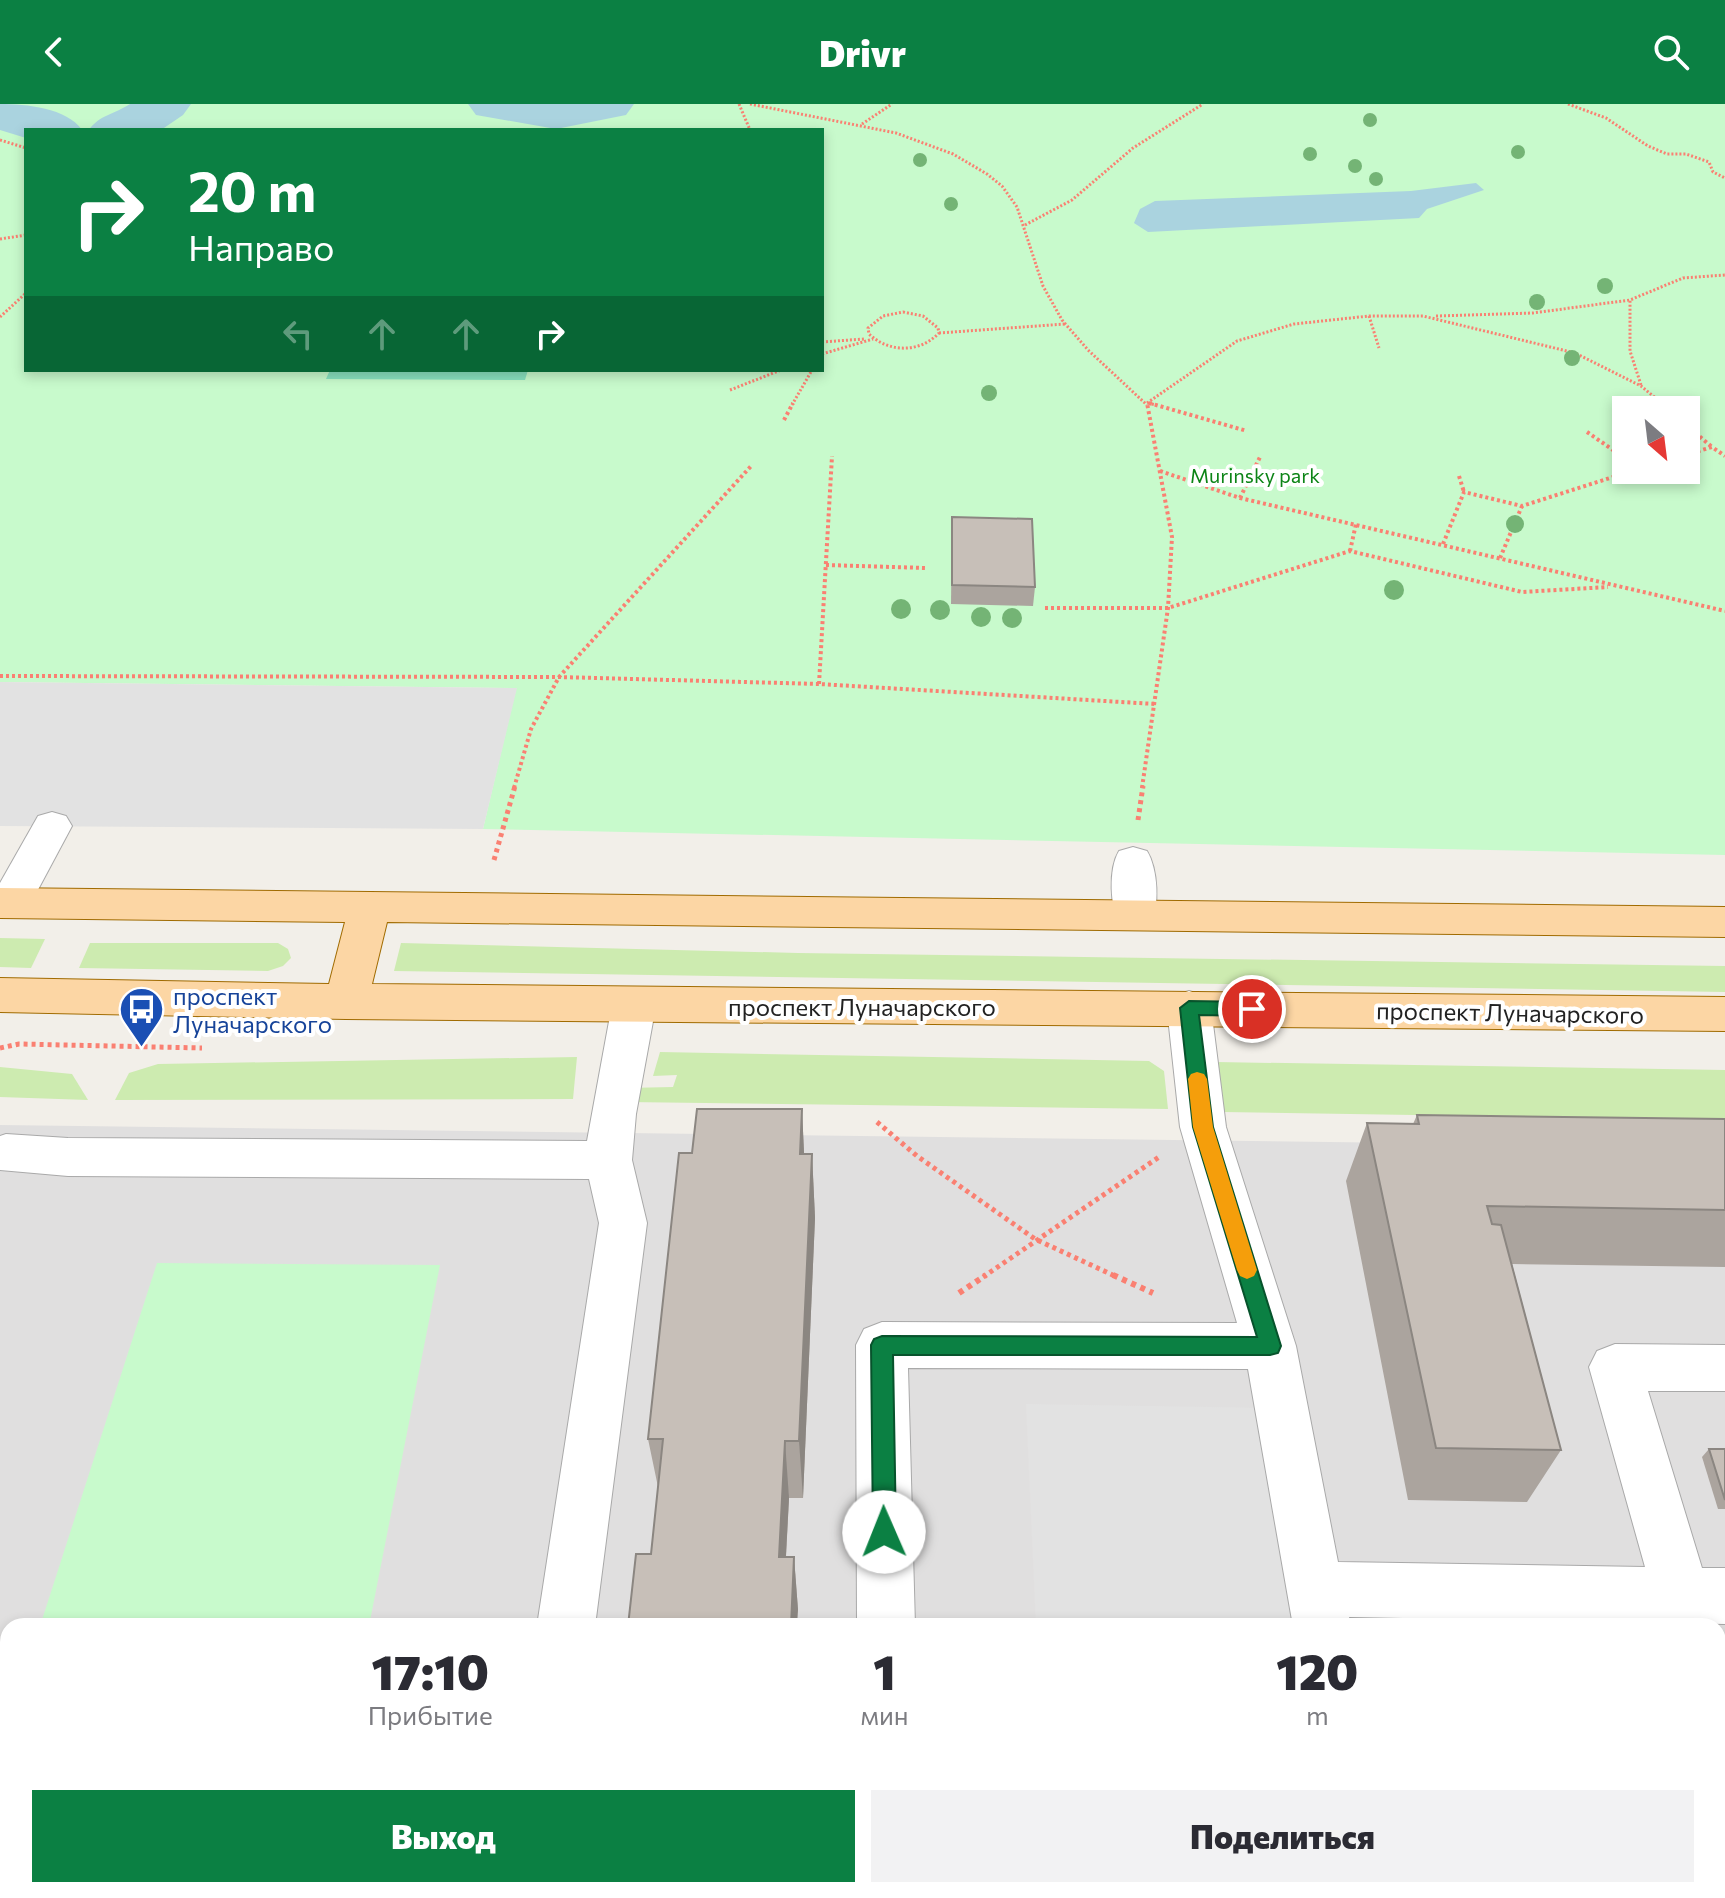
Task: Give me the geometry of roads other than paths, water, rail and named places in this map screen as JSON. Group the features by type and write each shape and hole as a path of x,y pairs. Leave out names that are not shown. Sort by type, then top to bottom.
{"main road":[{"path":"5,903 1725,922"},
{"path":"346,1002 370,908"},
{"name":"проспект Луначарского","path":"6,997 1725,1014"}],"lane":[{"path":"5,903 52,826"},
{"path":"1133,861 1135,915"},
{"path":"567,1618 623,1223 608,1160 613,1114 634,1005"},
{"path":"1189,1008 1203,1127 1270,1346 1319,1607 1704,1596 1615,1367 1725,1368"},
{"path":"6,1151 68,1157 608,1160"},
{"path":"886,1618 882,1345 1270,1346"}],"water":[{"path":"1476,183 1484,190 1427,209 1419,218 1148,232 1134,223 1140,209 1155,201 1411,191"}],"waterway":[{"path":"122,128 135,124 165,104"},
{"path":"494,104 556,113 608,104"},
{"path":"0,114 49,128"}],"place":[{"name":"проспект Луначарского","path":"142,1048"}],"park label":[{"name":"Murinsky park","path":"1255,475"}]}
